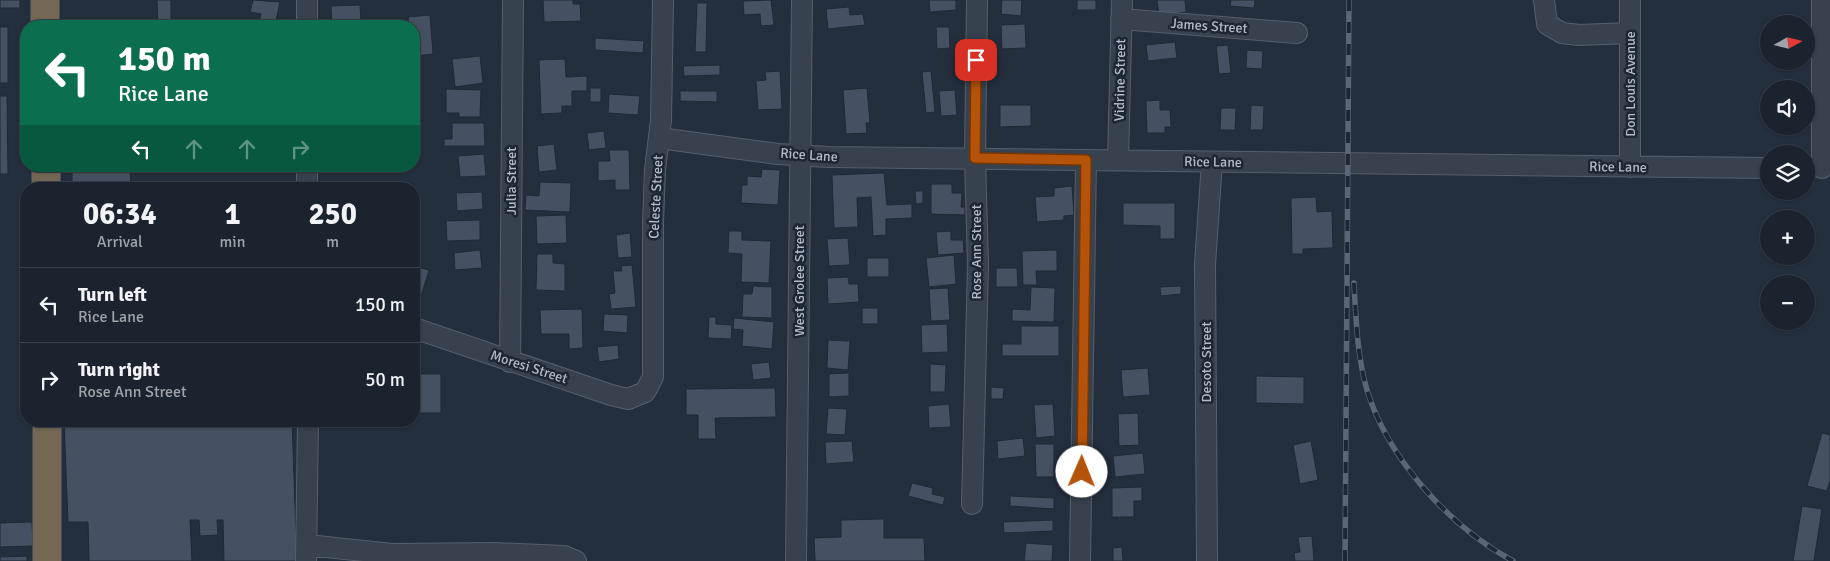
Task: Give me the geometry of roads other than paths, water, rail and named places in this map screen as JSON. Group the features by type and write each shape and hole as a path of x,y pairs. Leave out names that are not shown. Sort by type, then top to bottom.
{"highway":[{"path":"45,0 45,20"},
{"path":"47,427 48,561"}],"street":[{"path":"307,0 307,20"},
{"name":"Julia Street","path":"510,362 513,0"},
{"name":"Celeste Street","path":"645,392 653,377 653,222 655,170 661,120 663,0"},
{"name":"West Grolee Street","path":"796,561 802,0"},
{"name":"Rose Ann Street","path":"972,504 978,264 975,158 977,0"},
{"path":"1544,0 1547,24 1562,33 1579,35 1630,32"},
{"name":"Don Louis Avenue","path":"1630,0 1630,167"},
{"path":"1819,168 1822,0"},
{"name":"James Street","path":"1122,10 1297,32"},
{"name":"Vidrine Street","path":"1118,160 1122,10"},
{"name":"Rice Lane","path":"659,138 800,155 1760,168"},
{"path":"1080,561 1086,160"},
{"name":"Desoto Street","path":"1207,561 1205,264 1212,162"},
{"name":"Moresi Street","path":"420,330 510,362 628,399 645,392"},
{"path":"308,427 306,553 495,552 564,556 576,561"}],"railway":[{"path":"1345,561 1349,0"},
{"path":"1354,283 1361,364 1367,390 1377,416 1390,441 1424,489 1445,510 1467,530 1513,561"}]}
